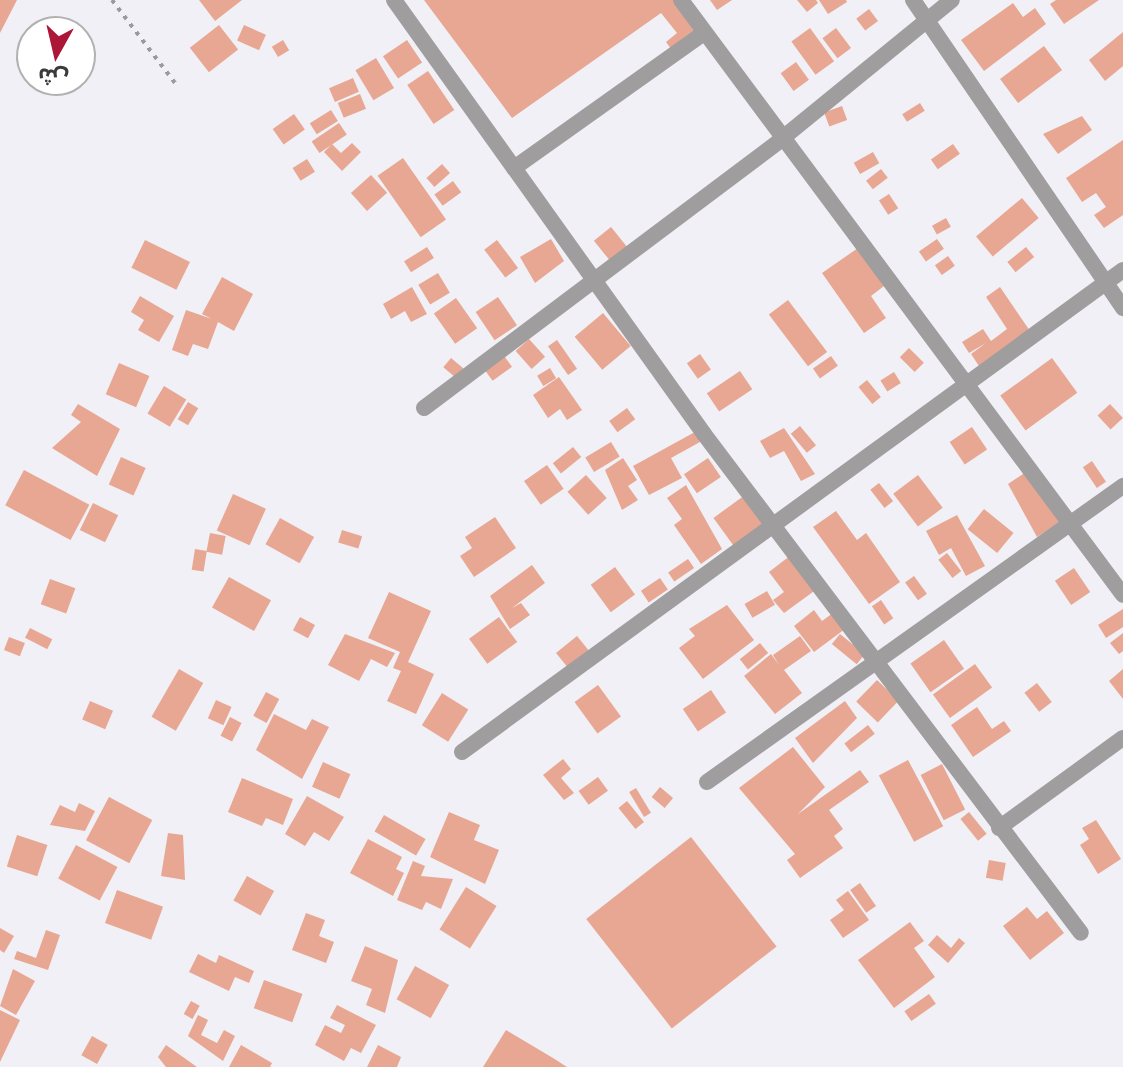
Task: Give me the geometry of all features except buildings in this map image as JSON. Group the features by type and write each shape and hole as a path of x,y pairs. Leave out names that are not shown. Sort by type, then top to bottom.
{"street":[{"path":"394,0 773,526 1081,933"},
{"path":"681,0 779,141 1123,595"},
{"path":"913,0 1123,308"},
{"path":"424,408 779,141 952,0"},
{"path":"514,168 704,33"},
{"path":"462,752 1123,270"},
{"path":"707,782 1123,486"},
{"path":"999,828 1123,738"}],"path":[{"path":"112,0 178,87"}]}
